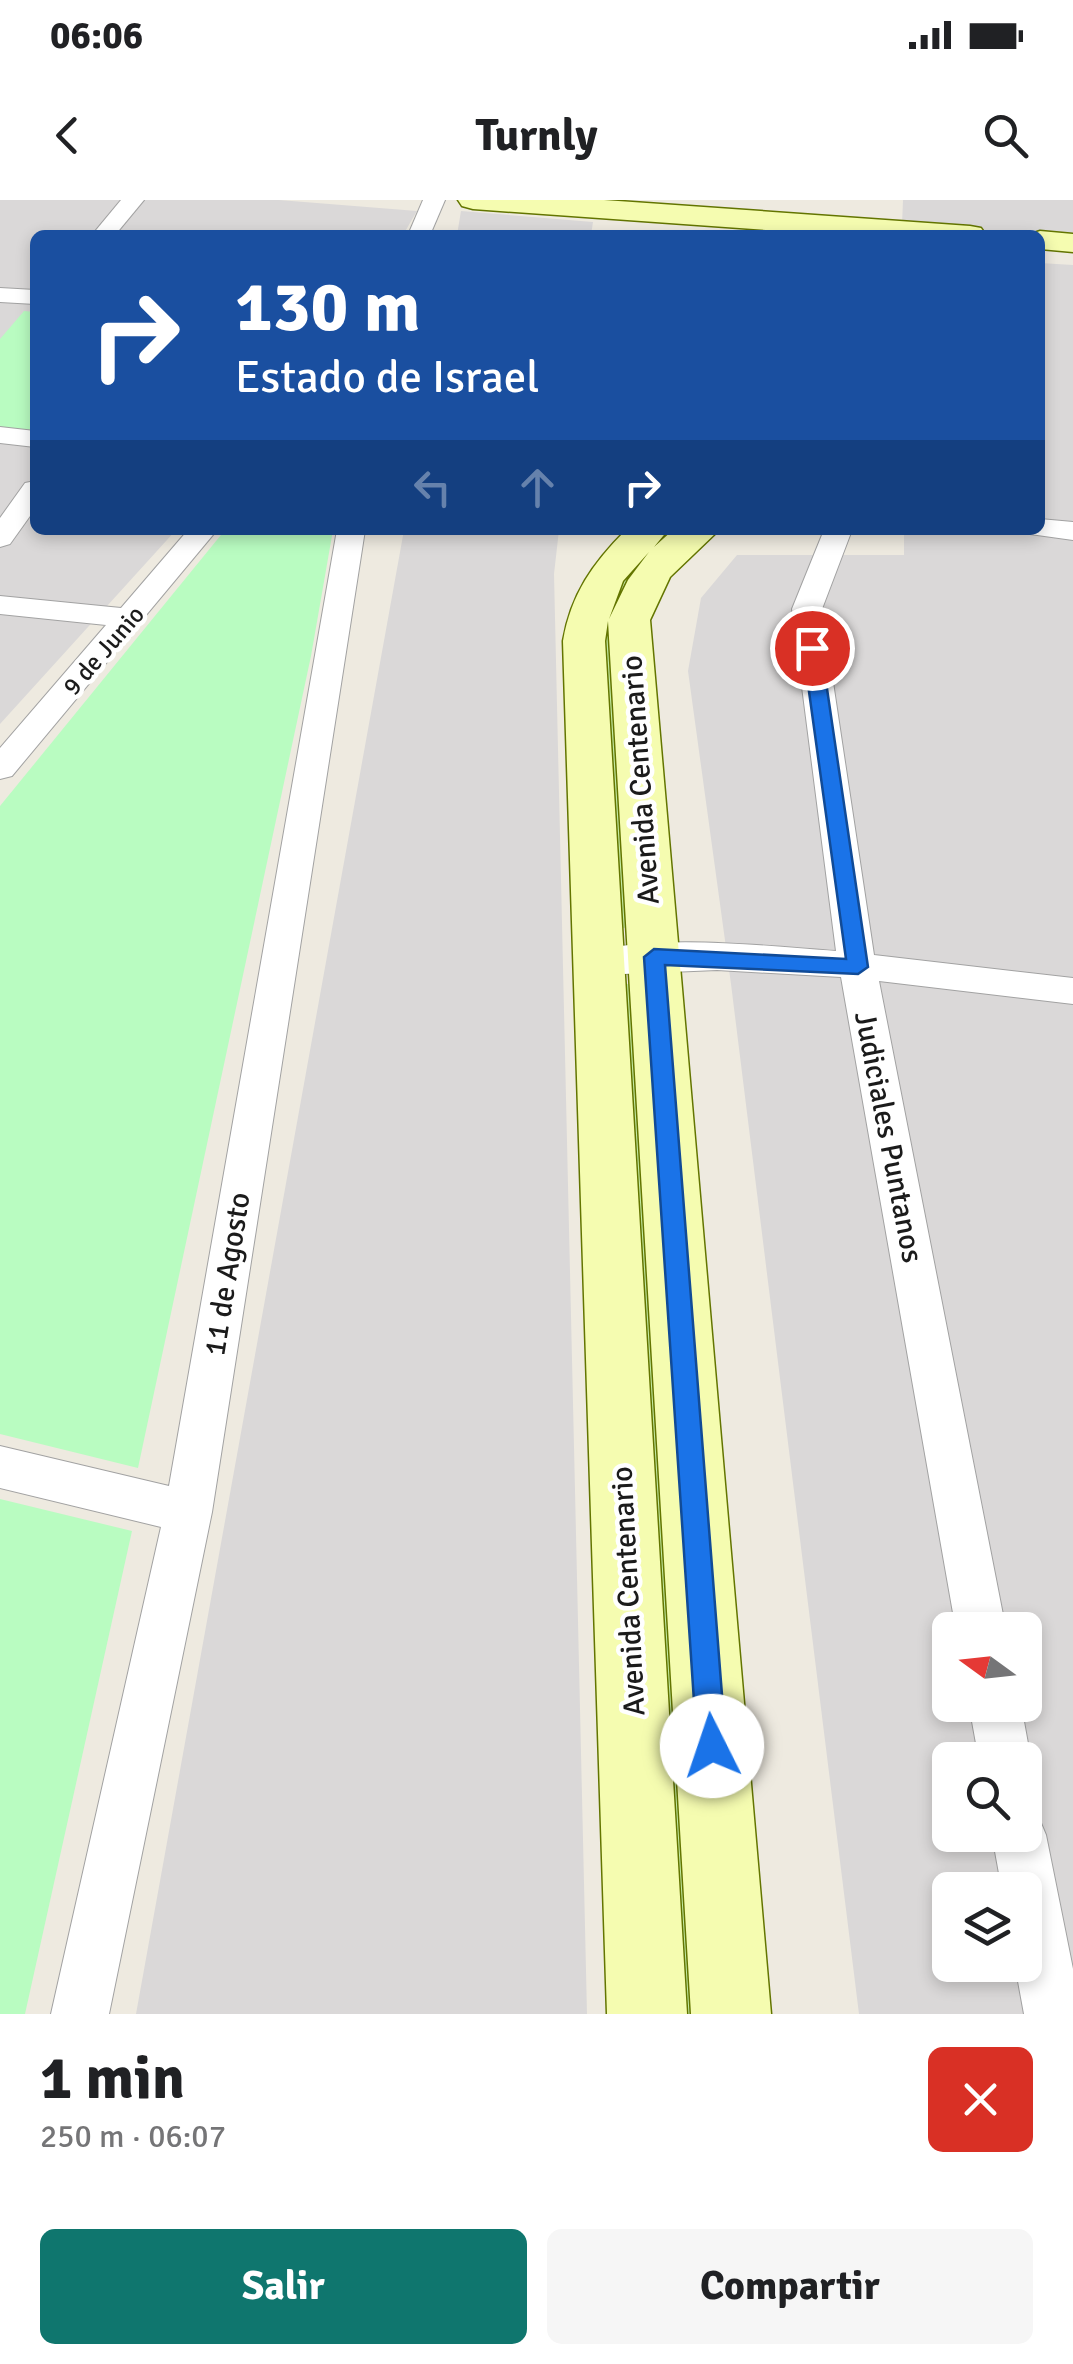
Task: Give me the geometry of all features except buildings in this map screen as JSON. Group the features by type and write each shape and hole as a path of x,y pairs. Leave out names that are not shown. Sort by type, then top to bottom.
{"main road":[{"path":"474,200 867,221 933,230"},
{"path":"1045,240 1073,243"},
{"name":"Avenida Centenario","path":"643,535 608,572 588,607 584,641 627,960 731,2014"},
{"name":"Avenida Centenario","path":"647,2014 627,960 629,620 642,584 670,550 692,535"}],"street":[{"path":"107,230 133,200"},
{"path":"421,230 434,200"},
{"path":"0,294 30,297"},
{"path":"0,435 30,438"},
{"path":"0,538 30,496"},
{"path":"1045,528 1073,530"},
{"name":"9 de Junio","path":"0,769 199,535"},
{"name":"11 de Agosto","path":"80,2014 188,1512 350,535"},
{"name":"Judiciales Puntanos","path":"837,535 830,559 813,580 807,609 858,967 978,1612"},
{"path":"0,605 132,618"},
{"path":"627,960 858,967 1073,991"},
{"path":"0,1467 188,1512"},
{"path":"1023,1852 1053,2014"}],"shaded area":[{"path":"0,200 279,200 417,211 406,230 30,230 30,535 171,535 0,724"},
{"path":"903,200 1073,200 1073,237 1045,235 1045,230 902,225"},
{"path":"461,211 593,222 592,230 458,230"},
{"path":"1045,263 1073,265 1073,2014 859,2014 731,984 688,671 701,598 737,555 904,555 904,535 1045,535"},
{"path":"403,535 558,535 554,574 587,2014 136,2014"}],"green space":[{"path":"24,311 30,312 30,430 0,427 0,339"},
{"path":"221,535 332,535 311,656 138,1468 0,1434 0,806"},
{"path":"662,535 670,535 628,578 616,606 609,643 627,927 621,929 603,636 617,582"},
{"path":"623,984 633,984 698,2014 683,2014"},
{"path":"0,1499 132,1531 25,2014 0,2014"}],"route":[{"path":"712,1746 654,957 858,967 812,648"}]}
